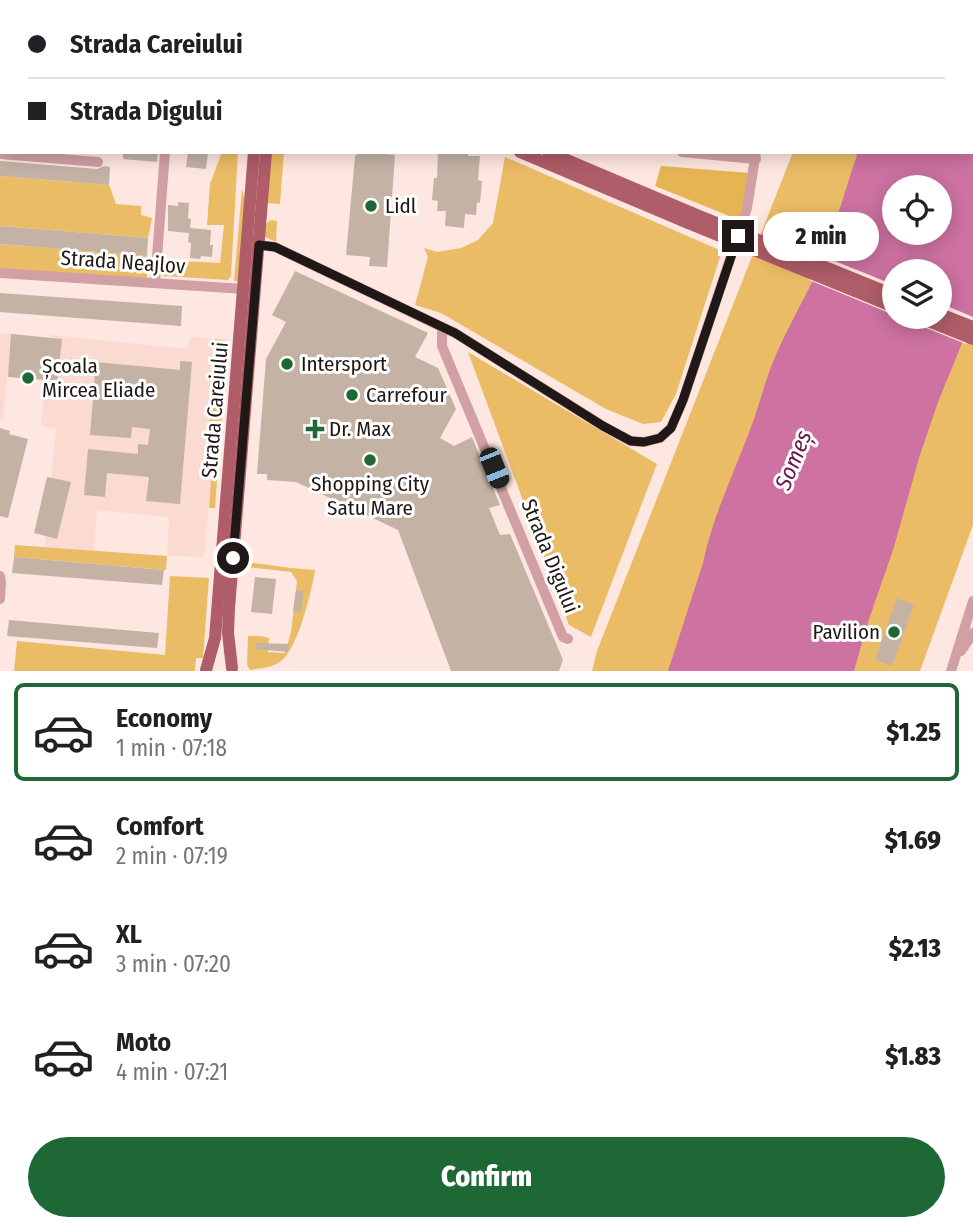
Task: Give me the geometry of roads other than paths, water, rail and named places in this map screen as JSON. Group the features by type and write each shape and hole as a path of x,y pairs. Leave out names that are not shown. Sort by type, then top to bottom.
{"main road":[{"name":"Strada Careiului","path":"206,671 215,638 254,154"},
{"name":"Strada Careiului","path":"233,670 228,633 229,608 265,154"},
{"path":"525,154 882,291"},
{"path":"552,154 882,302"},
{"path":"952,319 973,327"},
{"path":"948,329 973,339"},
{"path":"206,671 219,665 233,670"}],"street":[{"path":"0,154 98,162"},
{"path":"155,283 165,154"},
{"path":"259,245 275,247 455,333 603,426 631,441 644,442 660,438 671,428 683,400 747,208 756,155 731,154"},
{"name":"Strada Neajlov","path":"0,274 244,289"},
{"name":"Strada Digului","path":"442,327 442,346 563,637 568,639"},
{"path":"0,576 0,600"},
{"path":"951,669 973,601"},
{"path":"951,669 973,632"}],"water":[{"name":"Someș","path":"857,154 973,154 973,316 938,402 919,458 854,671 668,671 719,509 776,355 821,262"}],"place":[{"name":"Lidl","path":"371,206"},
{"name":"Intersport","path":"287,364"},
{"name":"Școala Mircea Eliade","path":"28,378"},
{"name":"Carrefour","path":"352,395"},
{"name":"Dr. Max","path":"315,429"},
{"name":"Shopping City Satu Mare","path":"370,460"},
{"name":"Pavilion","path":"894,632"}]}
